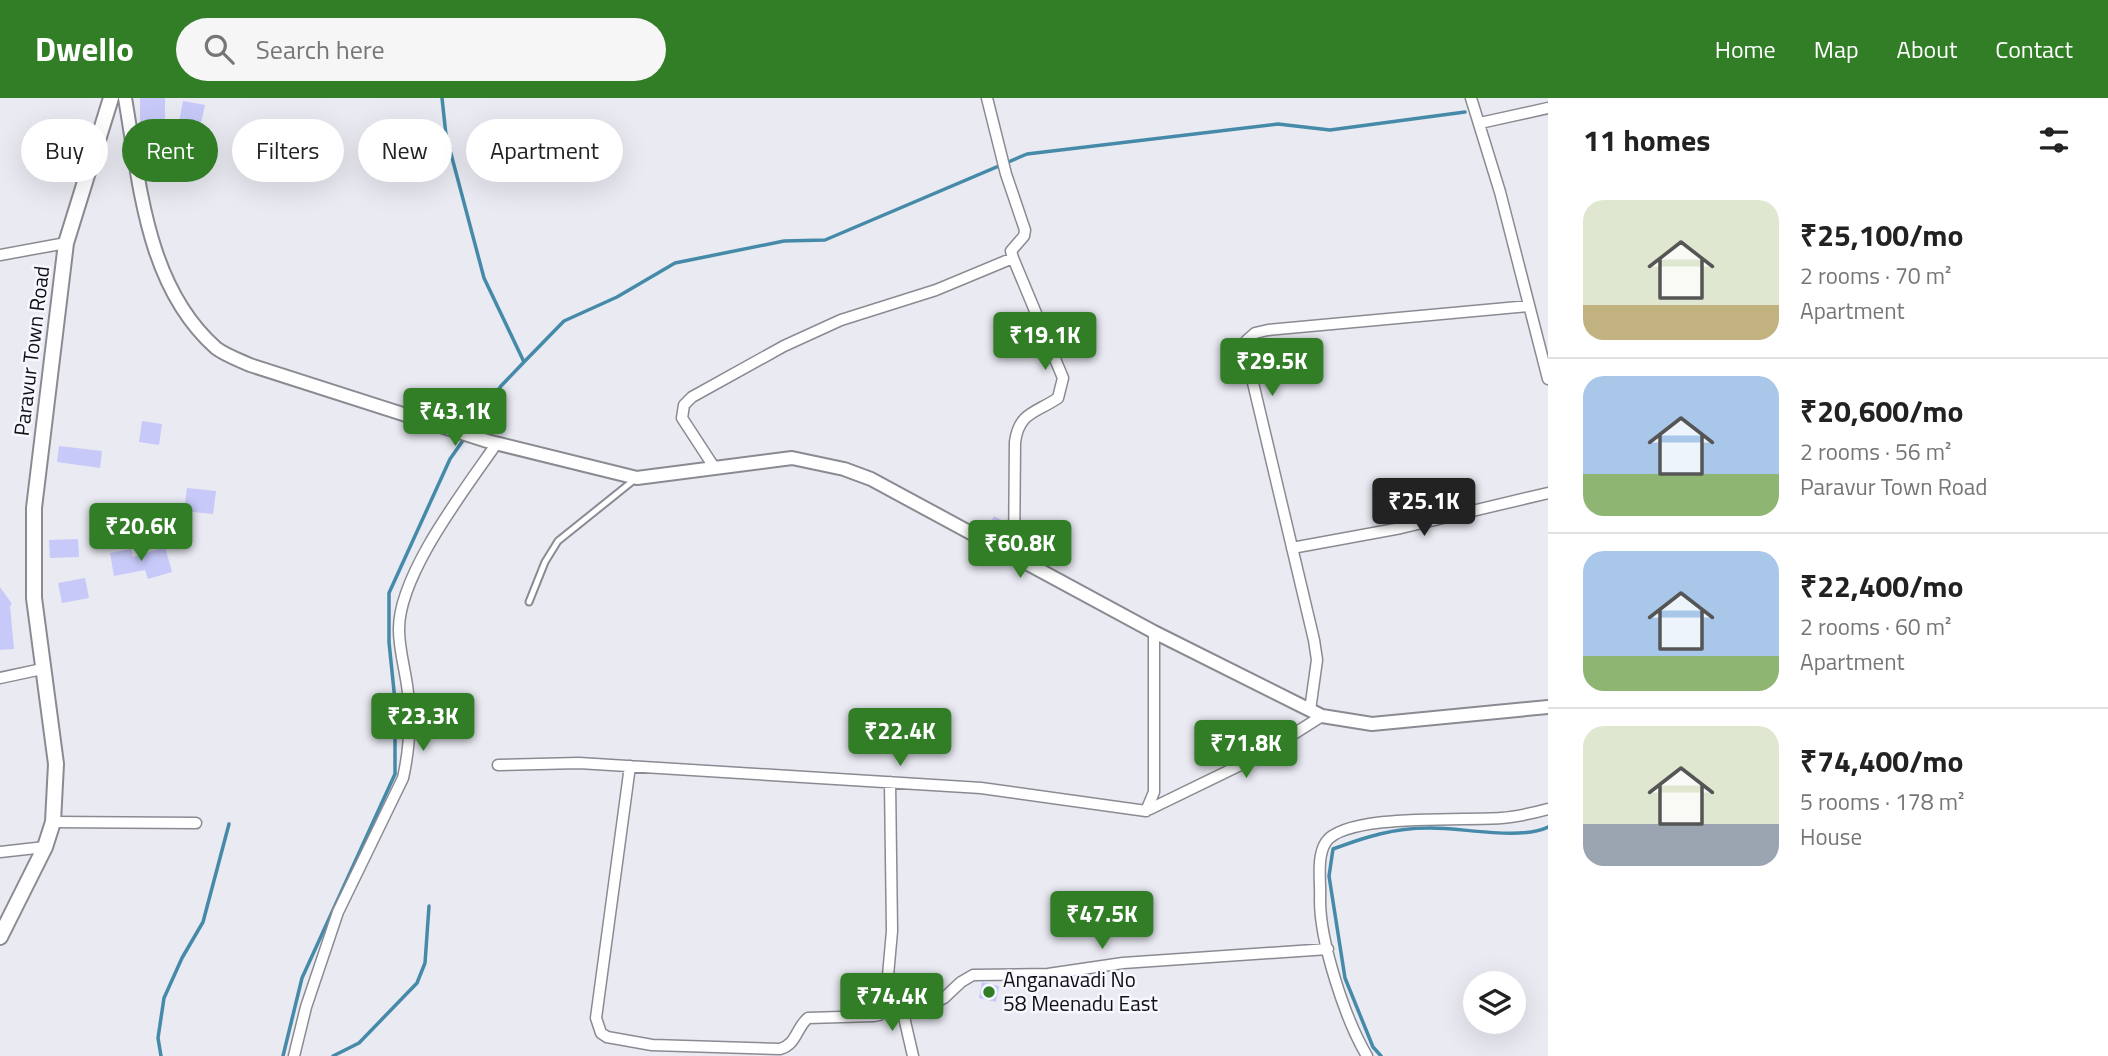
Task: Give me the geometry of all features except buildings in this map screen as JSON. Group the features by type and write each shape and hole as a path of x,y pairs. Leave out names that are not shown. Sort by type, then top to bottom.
{"main road":[{"name":"Paravur Town Road","path":"0,937 45,847 53,822 56,764 34,598 34,508 66,243 111,98"}],"street":[{"path":"125,98 148,227 164,271 186,312 217,349 250,365 492,442 637,478 792,458 844,469 871,479 1154,632 1317,713 1372,724 1548,707"},
{"path":"987,98 1006,174 1025,230 1024,236 1012,251 1013,258 1063,378 1058,398 1027,415 1018,427 1015,442 1014,558"},
{"path":"1471,98 1548,379"},
{"path":"1480,123 1548,108"},
{"path":"0,255 66,243"},
{"path":"714,467 682,418 684,405 692,397 784,346 841,320 936,290 1013,258"},
{"path":"1317,713 1316,650 1249,366 1246,346 1249,336 1268,330 1528,306"},
{"path":"294,1056 306,1007 338,912 403,778 408,757 408,696 399,630 400,607 416,569 492,442"},
{"path":"1292,548 1401,528 1548,493"},
{"path":"1150,809 1154,792 1154,632"},
{"path":"0,678 42,669"},
{"path":"498,765 579,762 981,788 1140,812 1259,756 1317,713"},
{"path":"630,766 596,1017 601,1033 652,1045 779,1049 793,1042 801,1024 808,1018 879,1015 885,1009 892,931 890,782"},
{"path":"1367,1056 1353,1031 1320,915 1321,853 1329,839 1336,833 1384,821 1504,818 1548,809"},
{"path":"53,822 196,823"},
{"path":"0,852 45,847"},
{"path":"885,1002 929,1005 973,975 1048,974 1122,963 1328,949"},
{"path":"901,1004 913,1056"}],"lane":[{"path":"529,602 545,562 558,541 637,478"}],"waterway":[{"path":"283,1056 302,978 395,774 395,701 389,642 389,593 450,459 501,386 524,362 484,278 446,135 442,98"},
{"path":"524,362 564,321 617,297 675,263 784,241 825,240 1027,154 1278,124 1330,130 1465,112"},
{"path":"161,1056 158,1038 164,998 182,958 203,922 229,824"},
{"path":"1381,1056 1373,1047 1345,978 1329,876 1333,849 1391,831 1415,828 1522,833 1548,827"},
{"path":"333,1056 359,1043 417,983 425,963 429,906"}],"place":[{"name":"Anganavadi No 58 Meenadu East","path":"989,992"}]}
